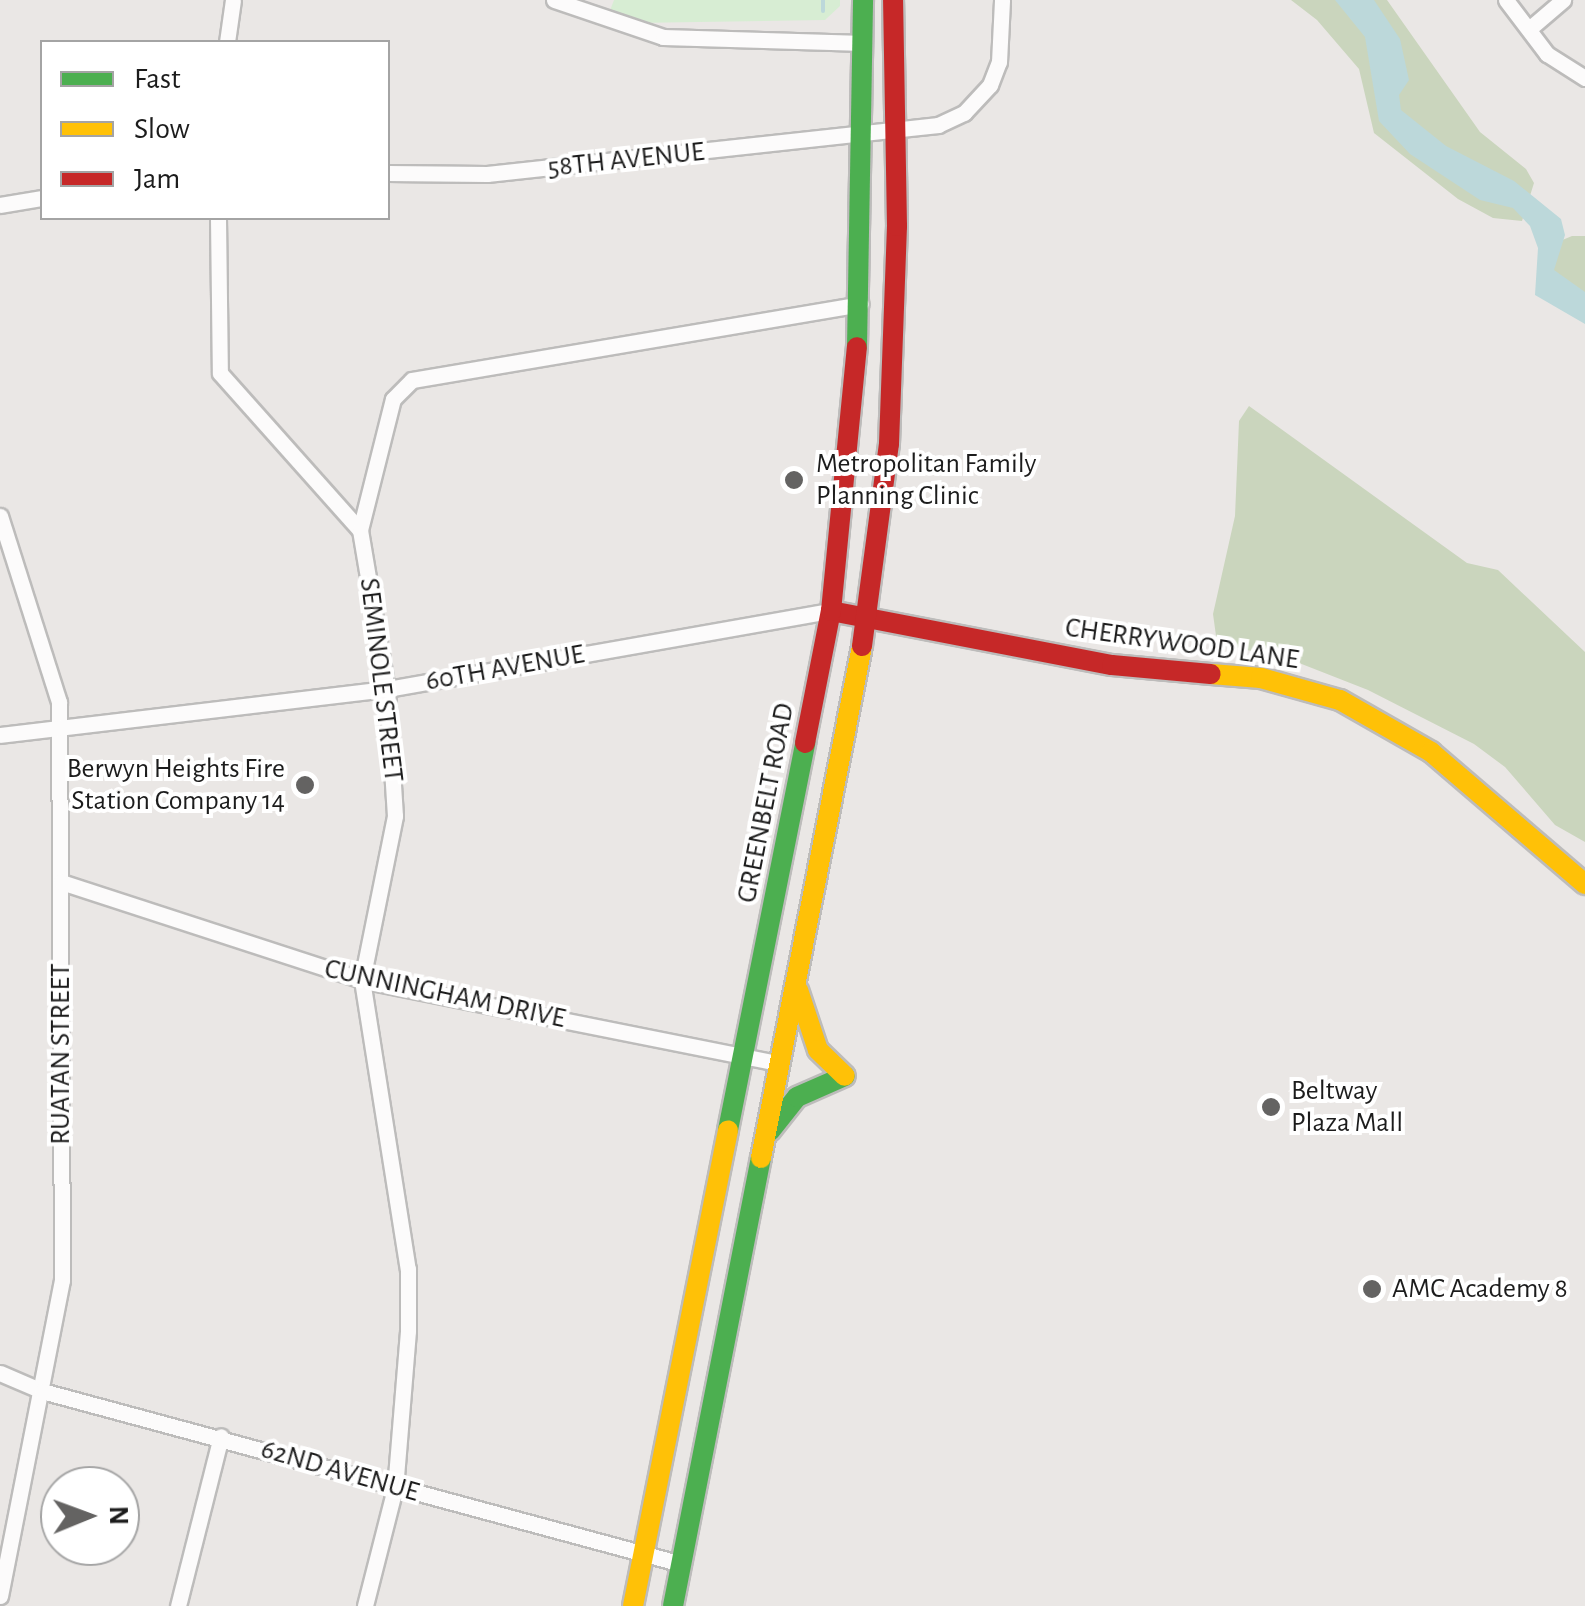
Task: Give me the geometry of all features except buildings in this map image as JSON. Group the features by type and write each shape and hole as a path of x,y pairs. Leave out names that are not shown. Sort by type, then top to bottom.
{"main road":[{"name":"GREENBELT ROAD","path":"633,1606 831,611 861,304 863,0"},
{"path":"673,1606 869,618 889,444 898,132 893,0"},
{"name":"CHERRYWOOD LANE","path":"831,611 1112,665 1260,678 1340,700 1431,752 1585,884"},
{"path":"763,1144 797,1098 845,1076 807,1030 796,977"}],"street":[{"path":"227,40 233,0"},
{"path":"554,0 663,37 864,43"},
{"name":"58TH AVENUE","path":"390,173 487,174 898,132 955,119 984,95 999,62 1002,0"},
{"path":"1506,0 1558,63 1585,78"},
{"path":"1529,30 1563,0"},
{"path":"0,205 40,198"},
{"path":"218,220 220,374 360,530"},
{"path":"360,530 385,422 401,389 422,377 861,304"},
{"name":"RUATAN STREET","path":"0,516 55,686 60,730 62,882 62,1280 0,1596"},
{"name":"SEMINOLE STREET","path":"360,530 388,690 395,816 362,980 408,1270 395,1488 365,1606"},
{"name":"60TH AVENUE","path":"0,734 388,690 831,611"},
{"name":"CUNNINGHAM DRIVE","path":"62,882 362,980 778,1063"},
{"name":"62ND AVENUE","path":"0,1373 42,1390 682,1564"},
{"path":"178,1606 221,1436"}],"green space":[{"path":"614,0 840,0 840,6 825,20 633,23 609,13"},
{"path":"1291,0 1387,0 1480,132 1526,169 1534,183 1522,221 1493,218 1458,199 1374,133 1359,69 1317,20"},
{"path":"1585,236 1585,315 1548,290 1560,241"},
{"path":"1249,406 1467,563 1498,570 1585,652 1585,842 1555,825 1505,767 1474,744 1368,690 1294,661 1217,643 1213,614 1235,516 1239,421"}],"water":[{"path":"1335,0 1374,0 1400,39 1409,80 1399,95 1401,110 1446,146 1514,181 1561,219 1565,235 1554,270 1585,292 1585,324 1535,295 1538,248 1530,226 1513,208 1480,200 1410,154 1379,121 1365,37"}],"waterway":[{"path":"823,0 823,11"}],"traffic: fast":[{"path":"857,347 863,0"},
{"path":"728,1130 805,743"},
{"path":"770,1131 797,1097 845,1076"},
{"path":"673,1606 761,1158"}],"traffic: slow":[{"path":"761,1158 862,646"},
{"path":"1211,674 1261,678 1340,700 1431,752 1585,884"},
{"path":"798,990 818,1050 845,1076"},
{"path":"633,1606 728,1130"}],"traffic: jam":[{"path":"862,646 889,444 897,226 893,0"},
{"path":"805,743 831,611 857,347"},
{"path":"831,611 1112,665 1211,674"}],"place":[{"name":"Metropolitan Family Planning Clinic","path":"794,480"},
{"name":"Berwyn Heights Fire Station Company 14","path":"305,785"},
{"name":"Beltway Plaza Mall","path":"1271,1107"},
{"name":"AMC Academy 8","path":"1372,1289"}]}
